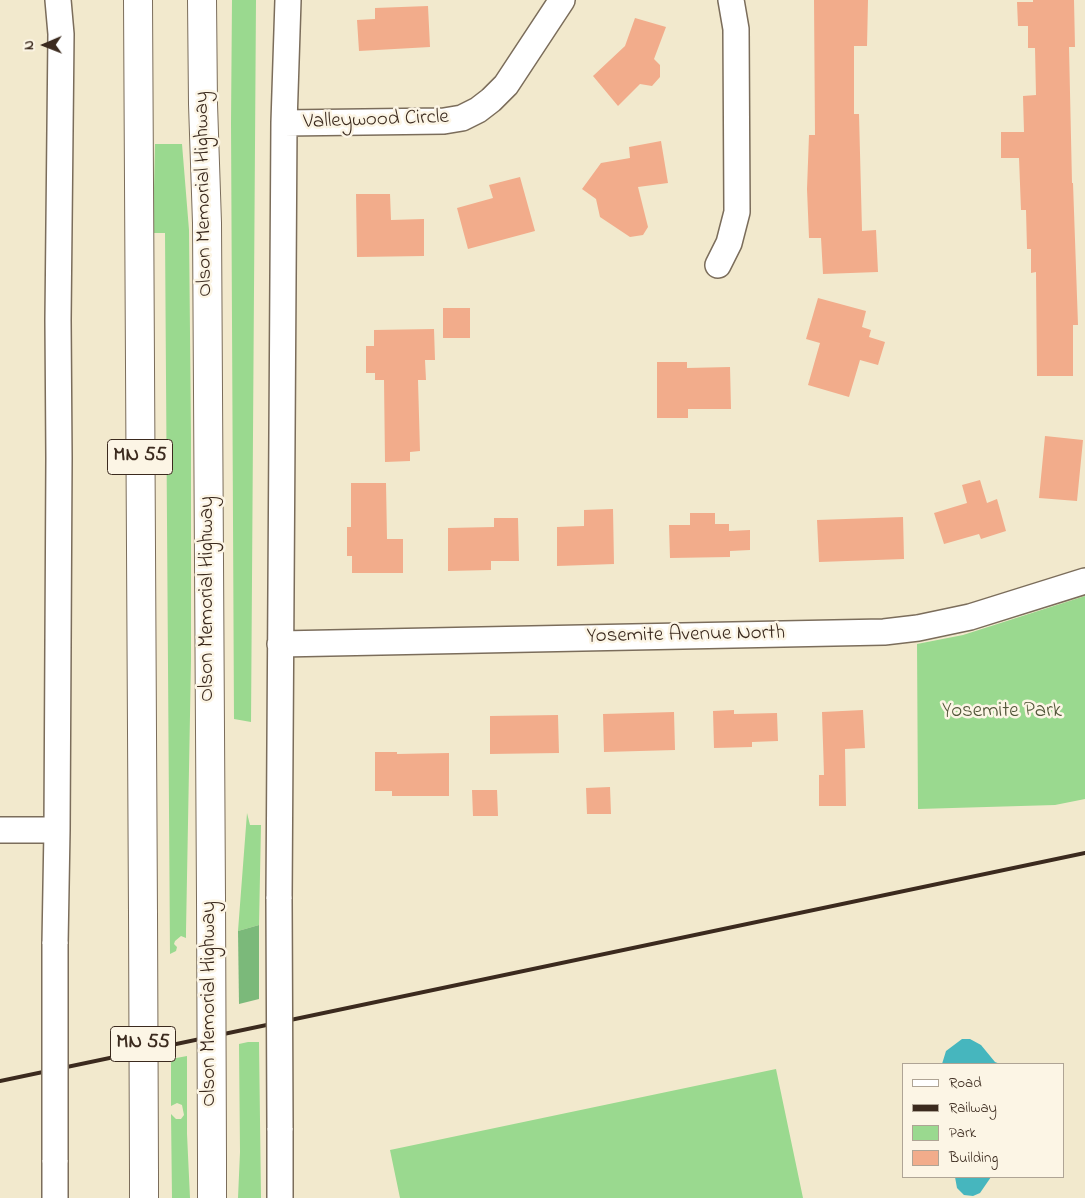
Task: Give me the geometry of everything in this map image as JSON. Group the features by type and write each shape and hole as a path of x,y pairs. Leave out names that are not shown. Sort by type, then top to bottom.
{"highway":[{"name":"MN 55","path":"138,0 144,1186"},
{"name":"Olson Memorial Highway","path":"202,0 207,233 212,1198"}],"street":[{"path":"55,1198 55,944 60,458 58,320 61,34 58,0"},
{"path":"280,1198 280,644 284,123 288,0"},
{"name":"Valleywood Circle","path":"284,123 444,121 462,118 478,110 506,85 562,0"},
{"path":"718,265 730,244 737,212 736,29 731,0"},
{"name":"Yosemite Avenue North","path":"280,644 884,632 918,628 962,619 1085,580"},
{"path":"0,830 57,830"}],"green space":[{"path":"232,0 256,0 251,722 234,719"},
{"path":"155,144 182,144 189,230 191,661 186,938 181,936 175,941 176,951 170,954 165,233 153,233"},
{"name":"Yosemite Park","path":"1085,596 1085,799 1055,805 918,809 917,644 963,635"},
{"path":"247,813 250,825 261,825 259,925 238,931"},
{"path":"259,925 259,999 239,1004 238,931"},
{"path":"259,1042 261,1198 238,1198 240,1152 239,1044"},
{"path":"187,1056 187,1134 190,1198 172,1198 171,1114 176,1119 181,1119 184,1115 182,1105 177,1103 171,1106 171,1059"},
{"path":"776,1069 803,1198 400,1198 390,1150"}],"water":[{"path":"962,1039 970,1039 981,1045 998,1063 942,1063 946,1051"},
{"path":"955,1178 990,1178 980,1193 973,1196 964,1195 957,1188"}],"building":[{"path":"814,0 868,0 867,46 854,46 854,114 859,114 862,231 876,230 878,272 823,274 821,238 809,238 807,189 809,135 815,135"},
{"path":"1033,0 1074,0 1075,47 1069,47 1078,325 1073,325 1073,376 1037,376 1036,272 1031,273 1031,249 1027,249 1026,210 1021,210 1019,158 1001,158 1001,132 1024,132 1023,96 1036,95 1035,48 1028,48 1028,26 1018,26 1017,2 1033,2"},
{"path":"428,6 430,47 359,51 357,20 375,19 375,8"},
{"path":"635,18 666,27 654,59 660,65 660,77 652,86 640,84 618,106 593,76 625,46"},
{"path":"661,141 668,183 638,187 648,227 643,235 630,237 600,217 596,199 582,189 601,163 630,158 629,147"},
{"path":"520,177 535,231 468,249 457,208 493,198 489,185"},
{"path":"356,194 390,194 391,220 424,219 424,256 357,257"},
{"path":"818,298 866,311 862,327 871,330 869,337 885,342 878,365 860,360 849,397 808,385 820,343 806,339"},
{"path":"443,308 470,308 470,338 443,338"},
{"path":"434,329 435,360 425,360 426,380 418,380 420,451 410,452 410,461 385,462 384,380 375,380 375,373 366,373 366,346 374,346 374,330"},
{"path":"657,362 687,362 687,368 730,367 731,409 688,409 688,418 657,418"},
{"path":"1045,436 1083,440 1077,501 1039,498"},
{"path":"980,480 987,503 997,499 1006,531 981,539 979,534 944,544 934,513 967,503 962,485"},
{"path":"351,483 386,483 387,539 403,539 403,573 352,573 352,556 347,556 347,527 351,527"},
{"path":"613,509 614,564 557,566 557,527 584,526 584,510"},
{"path":"690,513 715,513 715,524 729,524 729,531 750,530 750,550 730,551 730,557 670,558 669,525 690,525"},
{"path":"903,517 904,559 819,562 817,520"},
{"path":"494,518 518,518 519,561 491,561 491,570 448,571 448,528 494,527"},
{"path":"734,710 734,714 777,713 778,741 752,742 752,747 714,748 713,711"},
{"path":"863,710 865,748 845,749 846,806 819,806 819,775 824,775 822,712"},
{"path":"674,712 675,750 604,752 603,714"},
{"path":"558,715 559,753 490,754 490,716"},
{"path":"375,752 397,752 397,754 449,753 449,796 392,796 392,791 375,791"},
{"path":"610,787 611,814 587,814 586,788"},
{"path":"472,790 497,790 498,816 473,816"}],"railway":[{"path":"0,1081 1085,853"}]}
